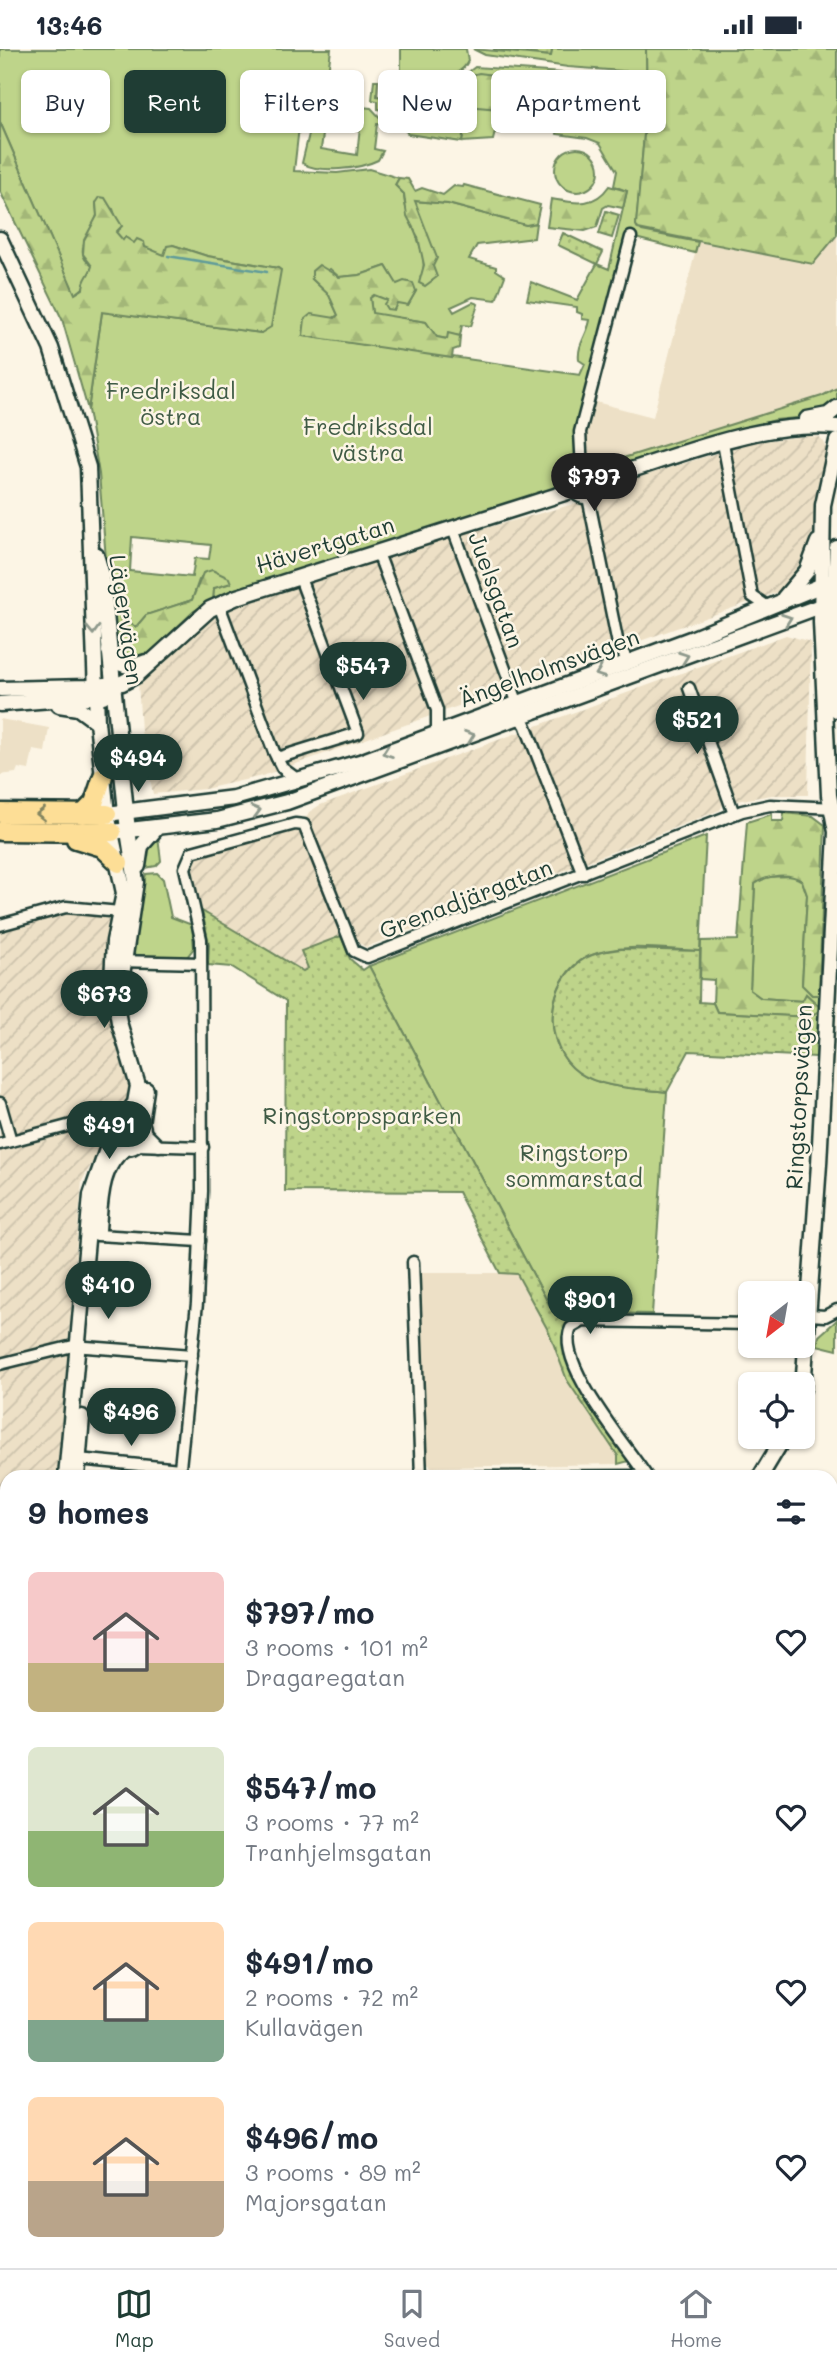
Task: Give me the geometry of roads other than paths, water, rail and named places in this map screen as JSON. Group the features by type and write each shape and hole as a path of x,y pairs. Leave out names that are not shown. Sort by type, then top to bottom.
{"highway":[{"path":"83,814 94,803 103,776"},
{"path":"0,813 107,814"},
{"path":"0,831 120,832"},
{"path":"49,832 96,844 107,850 119,863"}],"street":[{"path":"582,470 579,438 631,237"},
{"name":"Lägervägen","path":"0,239 51,348 78,429 89,478 95,695 107,814 120,832 136,882 117,961 146,1085 142,1126 121,1151"},
{"path":"774,430 790,422 828,415 837,408"},
{"path":"599,480 774,430 837,427"},
{"name":"Ringstorpsvägen","path":"835,808 828,778 831,581 823,516 826,481 837,441"},
{"path":"723,443 752,596 773,605 801,579 812,562 823,516"},
{"path":"582,470 593,472 599,480 597,491 588,497"},
{"path":"582,470 573,478 574,490 588,497"},
{"name":"Hävertgatan","path":"114,690 137,675 202,615 219,605 574,490"},
{"path":"588,497 618,644 629,663"},
{"name":"Juelsgatan","path":"453,529 521,716"},
{"name":"Lägervägen","path":"91,537 102,575 126,813 120,832 119,863 124,894 120,912 117,961 119,1022 138,1086 135,1103 122,1116 111,1135"},
{"name":"Ringstorpsvägen","path":"831,581 837,548"},
{"path":"378,553 437,710 438,727"},
{"path":"279,763 358,733 300,577"},
{"name":"Ängelholmsvägen","path":"107,814 170,808 265,791 438,727 521,716 629,663 831,581"},
{"name":"Ringstorpsvägen","path":"831,603 837,710"},
{"name":"Ängelholmsvägen","path":"120,832 155,830 217,820 287,802 831,603"},
{"path":"219,605 279,763 297,779"},
{"path":"6,704 21,700 95,695 114,690 144,674 171,645"},
{"path":"109,651 125,666 132,667 151,660"},
{"path":"689,688 734,814"},
{"path":"0,689 95,695"},
{"path":"6,704 72,706 83,710 97,722"},
{"name":"Grenadjärgatan","path":"521,716 583,874"},
{"path":"123,788 136,800 170,808"},
{"name":"Ringstorpsvägen","path":"809,1281 837,791"},
{"name":"Grenadjärgatan","path":"201,963 201,939 186,877 187,858 197,851 295,824 306,827 350,943 356,954 364,957 734,814 770,805 835,808"},
{"path":"136,882 141,846 155,830"},
{"path":"0,925 66,907 120,912"},
{"path":"117,961 201,963 203,1147 200,1241 192,1355 179,1470"},
{"path":"0,1103 5,1143 90,1120 122,1116 142,1126 159,1147"},
{"path":"90,1120 111,1135 121,1151"},
{"path":"77,1470 91,1195 121,1151 159,1147 203,1147"},
{"path":"67,1470 102,1190 121,1151"},
{"path":"97,1235 200,1241"},
{"path":"413,1262 421,1470"},
{"path":"816,1319 837,1310"},
{"path":"642,1470 574,1370 568,1349 571,1328 583,1321 738,1324"},
{"path":"0,1364 84,1347 192,1355"},
{"path":"764,1470 778,1449"},
{"path":"78,1458 159,1470"}],"waterway":[{"path":"168,256 267,272"}],"park label":[{"name":"Fredriksdal östra","path":"171,404"},
{"name":"Fredriksdal västra","path":"368,440"},
{"name":"Ringstorpsparken","path":"362,1116"},
{"name":"Ringstorp sommarstad","path":"574,1166"}]}
